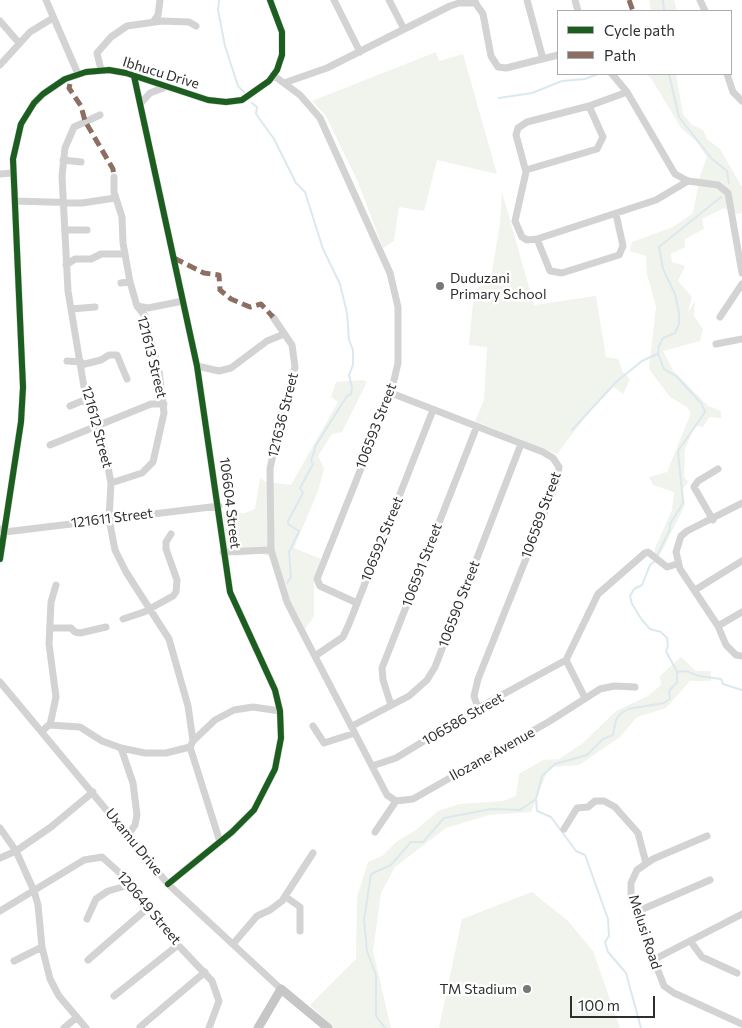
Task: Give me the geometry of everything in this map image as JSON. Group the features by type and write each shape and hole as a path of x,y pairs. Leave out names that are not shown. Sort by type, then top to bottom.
{"main road":[{"path":"258,1028 281,990 328,1028"}],"street":[{"path":"46,0 78,74"},
{"path":"153,22 158,15 160,0"},
{"name":"Ibhucu Drive","path":"0,559 2,530 21,422 23,387 13,173 16,137 29,110 50,88 78,74 101,70 134,76 164,88 208,100 231,102 247,97 273,75 282,55 284,39 270,0"},
{"path":"334,0 360,52"},
{"path":"389,0 404,29"},
{"path":"527,0 543,59"},
{"path":"284,83 327,68 453,4 475,2 483,14 496,66 506,68 557,55"},
{"path":"0,65 30,32 53,18"},
{"path":"0,21 19,43"},
{"path":"101,70 96,54 111,37 127,26 153,22 189,22 196,26"},
{"name":"106593 Street","path":"273,75 308,103 320,118 390,273 398,307 398,363 391,393 318,579 320,586 357,603"},
{"path":"613,75 627,92 673,172 688,181 718,185 725,189 739,236 742,274"},
{"path":"727,75 733,92 742,101"},
{"name":"106604 Street","path":"134,76 197,366 219,506 223,552 232,599 269,674 280,712 279,754 268,785 254,810 220,842 168,884"},
{"path":"141,103 150,93 164,88"},
{"path":"627,92 589,106 533,120 519,126 516,135 525,166 515,221 522,237 530,241 616,214 661,198 688,181"},
{"path":"525,166 597,149 602,141 602,135 589,106"},
{"name":"121612 Street","path":"100,115 74,127 66,144 63,160 66,265 71,309 89,404 97,424 111,483 110,534 120,562 149,609 164,629 174,656 188,706 192,744 220,842"},
{"path":"63,160 81,162"},
{"path":"0,174 13,173"},
{"name":"121613 Street","path":"111,483 142,473 153,462 159,442 164,404 159,371 145,316 137,306 130,282 122,217 115,198 114,177"},
{"path":"15,201 82,203 115,198"},
{"path":"537,239 548,270 553,273 562,273 619,255 624,246 616,214"},
{"path":"66,230 87,230"},
{"path":"66,265 75,259 91,259 101,254 126,254"},
{"path":"121,282 130,282"},
{"path":"720,316 742,284"},
{"path":"137,306 148,308 183,302"},
{"path":"71,309 95,307"},
{"path":"145,316 148,308"},
{"name":"121636 Street","path":"272,550 270,469 280,420 295,367 292,345 273,317"},
{"path":"197,366 219,371 231,368 261,345 284,334"},
{"path":"716,344 742,338"},
{"path":"67,361 81,363 101,360 109,355 117,355 127,379"},
{"name":"106589 Street","path":"391,393 521,444 553,458 558,463 559,472 478,679 474,696 478,708"},
{"path":"70,406 82,401 89,404"},
{"path":"50,445 97,424 151,404 164,404"},
{"name":"106592 Street","path":"315,656 343,637 433,410"},
{"name":"106591 Street","path":"391,705 383,680 382,668 476,426"},
{"name":"106590 Street","path":"313,726 324,743 354,730 391,705 418,690 434,667 521,444"},
{"path":"713,520 694,487 698,481 718,469"},
{"path":"742,503 681,536 676,552 677,564 718,626 730,651 742,656"},
{"name":"121611 Street","path":"2,530 219,506"},
{"path":"123,619 149,609 173,596 176,592 177,580 166,549 166,542 171,534"},
{"path":"223,552 272,550 287,602 387,795 396,801 375,832"},
{"path":"585,698 566,660 598,594 645,553 652,555 667,566 677,564"},
{"path":"695,590 742,561"},
{"path":"50,725 56,697 50,659 50,628 51,602 56,585"},
{"path":"718,626 742,612"},
{"path":"50,628 71,628 75,632 80,633 106,627"},
{"name":"106586 Street","path":"372,766 396,758 478,708 566,660"},
{"name":"Uxamu Drive","path":"0,682 168,884 281,990"},
{"name":"Ilozane Avenue","path":"396,801 413,799 550,721 585,698 608,687 635,687"},
{"path":"42,731 50,725 80,727 102,742 154,754 192,744 222,715 234,710 253,707 280,712"},
{"path":"122,748 133,783 137,815 136,825 128,835"},
{"path":"0,858 16,851 51,827 92,792"},
{"path":"564,830 577,808 588,807 595,801 604,801 615,808 638,833 646,863"},
{"path":"0,828 16,851 34,891 38,905 42,947 54,988 86,1028"},
{"name":"Melusi Road","path":"708,836 646,863 637,870 631,883 632,900 664,986 668,990 742,1024"},
{"path":"233,944 257,916 277,906 286,897 313,852"},
{"name":"120649 Street","path":"34,891 69,868 97,856 109,861 178,944 212,981 219,1001 209,1028"},
{"path":"636,912 710,880"},
{"path":"88,919 96,899 108,891 129,885"},
{"path":"0,911 34,891"},
{"path":"286,897 300,907 300,931"},
{"path":"88,960 149,907"},
{"path":"653,960 742,914"},
{"path":"691,942 702,958 737,973"},
{"path":"114,996 178,944"},
{"path":"14,961 42,947"},
{"path":"140,1028 205,972"},
{"path":"64,1028 77,1018"}],"shaded area":[{"path":"649,0 674,0 677,10 651,10"},
{"path":"436,52 439,61 463,54 497,174 437,160 424,211 399,207 394,241 383,248 358,182 326,116 312,101"},
{"path":"646,75 676,75 683,114 692,125 703,130 707,139 720,149 742,187 742,213 737,214 724,208 702,219 704,229 685,239 685,247 671,254 672,262 685,266 678,281 692,297 688,312 695,301 694,316 703,329 700,341 663,351 673,370 708,406 721,411 721,418 709,417 703,427 695,426 685,449 684,477 688,482 683,489 685,505 660,555 655,554 655,548 672,510 674,492 653,485 649,477 667,472 691,413 687,407 670,397 649,369 656,307 647,274 646,256 630,251 632,242 673,227 693,213 700,176 707,157 697,142 681,128 651,78"},
{"path":"502,192 534,305 596,296 606,357 618,359 623,372 630,379 623,394 614,387 592,408 557,454 475,421 484,400 487,347 469,345 474,292 491,277 500,224"},
{"path":"363,380 367,382 342,432 332,434 318,456 324,469 318,491 294,548 321,559 314,578 314,616 301,635 271,557 260,553 235,556 226,547 223,512 245,513 255,509 260,478 266,482 291,485 338,402 331,397 336,382"},
{"path":"681,657 696,671 711,671 711,681 690,681 666,708 637,717 620,737 579,765 553,767 547,772 531,812 489,815 446,828 395,867 381,893 373,951 391,1028 334,1028 310,1005 356,959 357,897 368,862 382,856 396,842 416,830 438,811 460,804 503,801 516,796 519,774 543,760 559,759 583,743 616,711 648,696 661,685 660,676"},
{"name":"TM Stadium","path":"532,892 568,921 593,951 620,1028 439,1028 462,919"}],"waterway":[{"path":"219,0 218,10 225,46 238,86 244,92"},
{"path":"663,0 664,10"},
{"path":"499,98 532,93 562,81 585,79 595,75"},
{"path":"669,75 679,117 712,159 727,171 729,183"},
{"path":"252,103 257,107 256,114 274,139 296,183 305,192 323,249 340,284 347,313 349,340 353,350 353,365 349,375 352,388 351,394 347,396 316,445 311,461 313,464 300,488 303,493 288,521 288,524 299,531 289,552 291,577 287,583"},
{"path":"657,556 670,529 670,524 683,503 678,451 705,412 701,403 676,376 664,369 658,354 663,338 675,333 679,324 675,294 663,269 659,247 721,197"},
{"path":"572,430 616,382 642,361 657,354"},
{"path":"641,1028 626,973 608,952 605,942 609,936 608,919 585,855 576,851 551,817 537,811 536,799 542,776 555,764 587,755 603,739 613,735 616,720 620,714 628,709 664,703 670,699 669,691 677,682 677,672 666,651 668,646 667,638 661,632 650,629 642,620 632,604 630,596 634,589 642,585 650,565 655,561"},
{"path":"677,672 686,671 699,676 721,679 723,684 742,690"},
{"path":"385,1028 376,1016 376,975 367,951 364,920 371,874 391,865 411,842 423,842 444,818 491,809 520,810 536,799"}],"marked path":[{"path":"629,0 633,10"},
{"path":"70,84 69,88 81,106 85,121 113,169 114,177"},
{"path":"174,258 204,273 219,275 220,290 231,299 250,307 261,304 273,317"}],"cycle path":[{"path":"0,559 21,422 23,387 13,159 21,124 34,103 43,94 65,79 86,72 109,70 126,73 208,100 226,102 242,100 269,81 277,70 282,55 282,32 270,0"},
{"path":"134,76 197,366 230,592 275,690 280,711 281,738 275,769 254,810 232,832 168,884"}],"place":[{"name":"Duduzani Primary School","path":"440,286"},
{"name":"TM Stadium","path":"527,989"}]}
